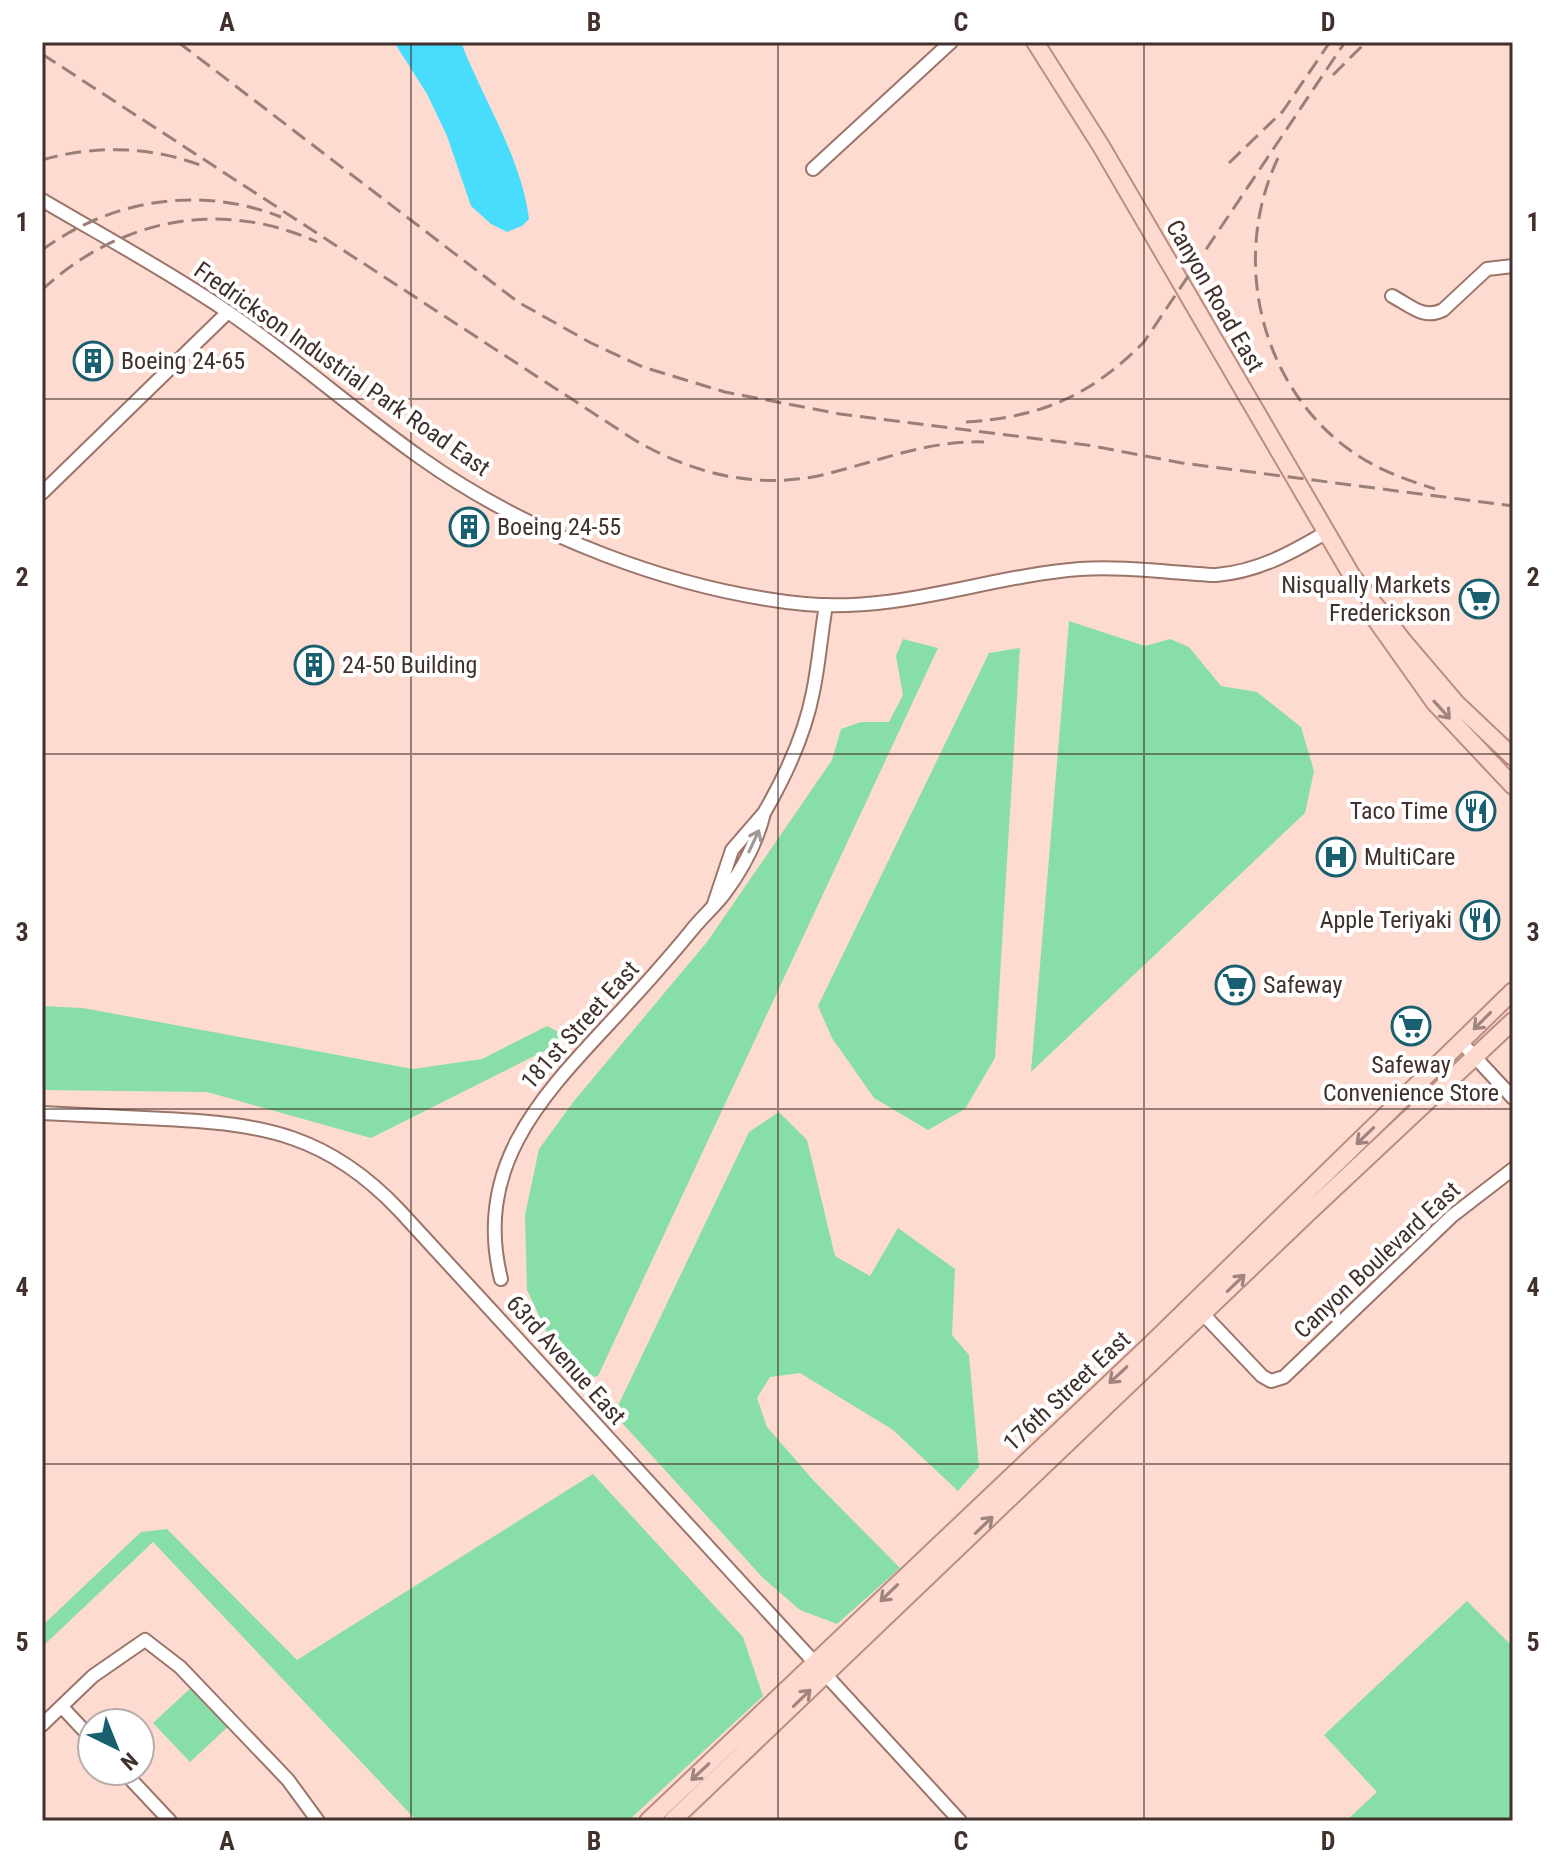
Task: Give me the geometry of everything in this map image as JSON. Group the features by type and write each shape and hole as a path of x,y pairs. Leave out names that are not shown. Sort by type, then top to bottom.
{"main road":[{"name":"Canyon Road East","path":"1035,42 1101,146 1352,576 1379,628 1435,703 1513,786"},
{"name":"Canyon Road East","path":"1352,576 1456,703 1513,757"},
{"name":"176th Street East","path":"672,1821 956,1530 1513,991"},
{"name":"176th Street East","path":"648,1821 925,1581 1513,1021"},
{"path":"1161,1357 1159,1350 1164,1342 1195,1310 1200,1297"},
{"path":"925,1581 923,1574 956,1530"}],"street":[{"path":"813,169 951,42"},
{"name":"Fredrickson Industrial Park Road East","path":"42,200 228,312 423,459 535,524 675,577 751,595 855,606 1081,569 1216,575 1236,573 1273,561 1325,533"},
{"path":"1392,296 1424,314 1435,314 1487,269 1513,266"},
{"path":"42,493 228,312"},
{"name":"181st Street East","path":"501,1279 495,1245 496,1214 506,1165 518,1135 556,1081 672,956 724,894 758,838 764,813 796,750 806,722 817,673 826,605"},
{"path":"1461,1042 1513,1098"},
{"name":"63rd Avenue East","path":"42,1113 253,1126 304,1142 350,1166 394,1204 960,1821"},
{"name":"Canyon Boulevard East","path":"1204,1315 1262,1376 1271,1381 1288,1374 1452,1216 1513,1169"},
{"path":"42,1725 93,1676 145,1640 180,1667 234,1723 288,1780 318,1821"},
{"path":"62,1707 76,1722"},
{"path":"138,1787 170,1821"}],"green space":[{"path":"1069,621 1145,646 1170,639 1189,647 1221,686 1257,692 1301,727 1314,771 1305,813 1031,1072"},
{"path":"903,639 938,648 598,1376 582,1379 555,1349 527,1290 525,1215 539,1149 574,1101 707,942 832,760 841,729 861,722 889,722 903,695 896,656"},
{"path":"1020,648 995,1058 965,1109 928,1130 874,1098 832,1038 818,1006 989,653"},
{"path":"42,1006 83,1008 413,1069 482,1059 547,1026 570,1038 371,1138 207,1092 42,1090"},
{"path":"779,1112 807,1140 835,1256 870,1276 898,1228 955,1269 952,1335 969,1355 979,1467 958,1491 893,1430 800,1373 770,1377 757,1398 767,1427 814,1481 900,1568 837,1624 800,1610 763,1578 614,1414 749,1132"},
{"path":"593,1474 743,1637 763,1696 628,1821 417,1821 153,1542 42,1647 42,1626 141,1532 167,1529 297,1660"},
{"path":"1467,1601 1513,1647 1513,1821 1346,1821 1377,1792 1324,1735"},
{"path":"194,1685 231,1724 190,1762 156,1726 156,1720"}],"water":[{"path":"394,42 461,42 518,173 529,219 522,226 507,232 491,224 471,206 447,136 427,94"}],"railway":[{"path":"178,42 518,302 591,343 643,367 725,392 840,414 1087,445 1182,463 1513,506"},
{"path":"1229,163 1283,111 1330,42"},
{"path":"966,422 1018,415 1063,400 1104,377 1144,342 1345,42"},
{"path":"1333,75 1366,42"},
{"path":"42,54 633,439 680,462 730,476 781,480 834,472 927,447 984,442"},
{"path":"42,160 81,152 121,150 161,154 200,165"},
{"path":"1278,158 1264,196 1257,236 1256,276 1262,315 1274,353 1292,389 1317,421 1347,448 1378,467 1435,489"},
{"path":"42,250 97,219 157,202 219,201 281,217"},
{"path":"42,290 104,246 137,232 172,223 208,219 244,221 281,229 317,242"}],"place":[{"name":"Boeing 24-65","path":"93,361"},
{"name":"Boeing 24-55","path":"469,527"},
{"name":"Nisqually Markets Frederickson","path":"1479,599"},
{"name":"24-50 Building","path":"314,665"},
{"name":"Taco Time","path":"1476,811"},
{"name":"MultiCare","path":"1336,857"},
{"name":"Apple Teriyaki","path":"1480,920"},
{"name":"Safeway","path":"1235,985"},
{"name":"Safeway Convenience Store","path":"1411,1026"}]}
